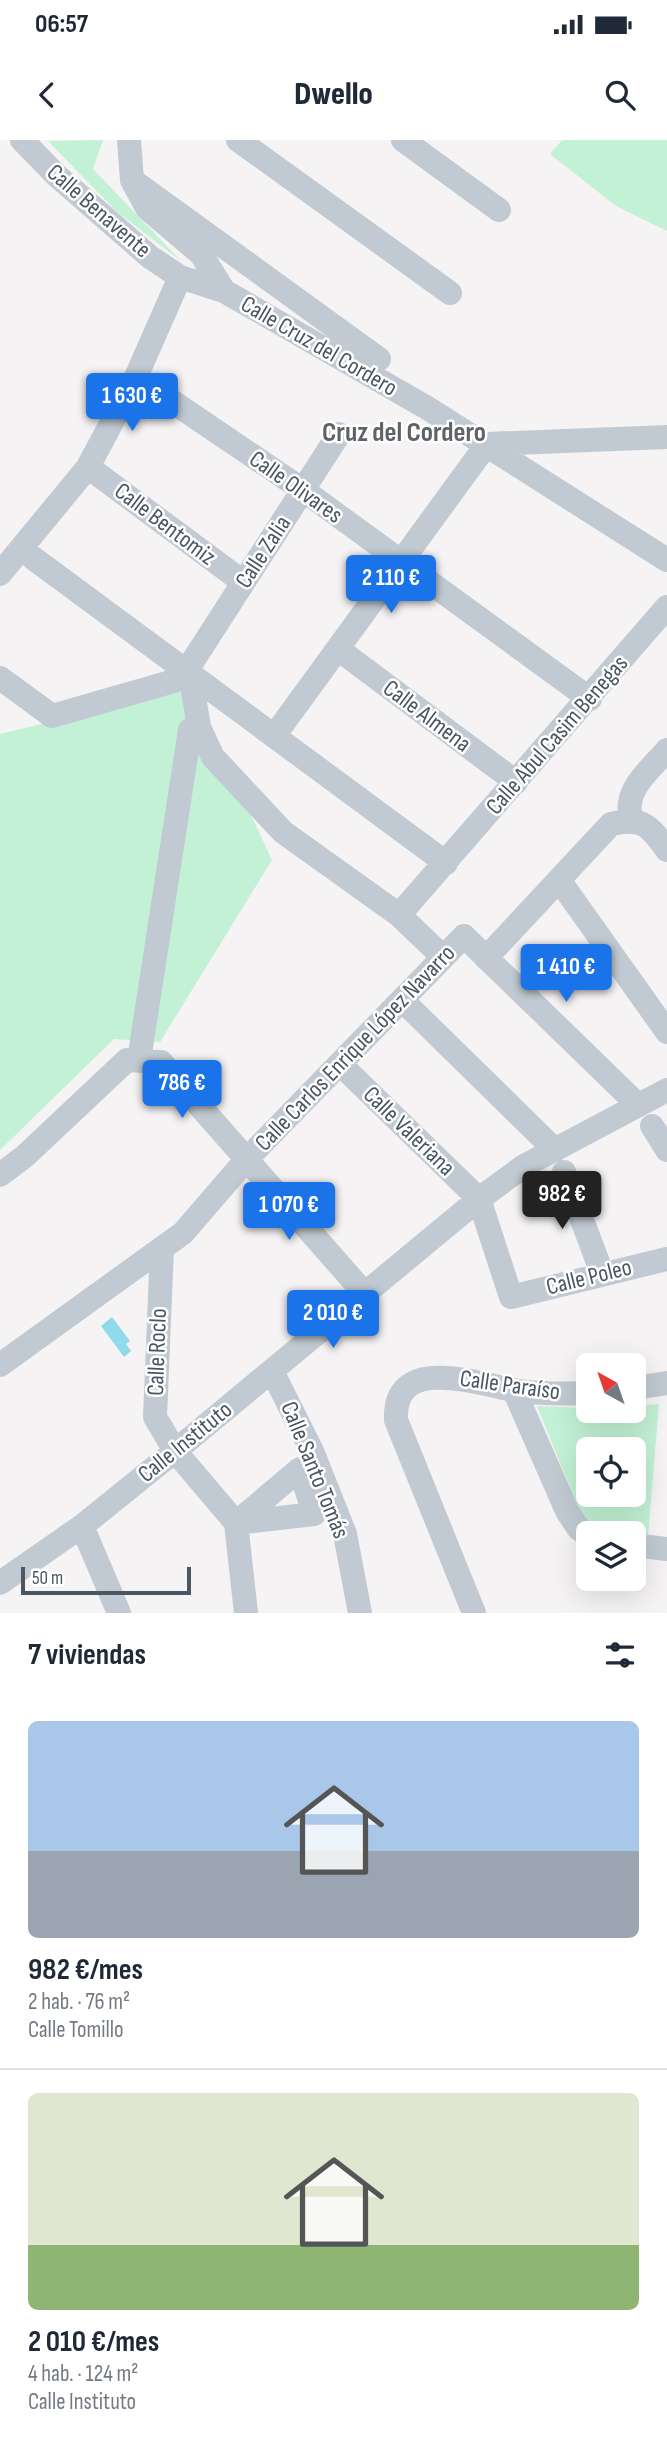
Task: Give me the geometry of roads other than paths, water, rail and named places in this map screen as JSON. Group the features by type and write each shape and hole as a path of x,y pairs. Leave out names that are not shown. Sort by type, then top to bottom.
{"street":[{"name":"Calle Benavente","path":"22,140 57,176 150,257 180,277"},
{"path":"129,140 132,180 147,208 201,254 224,291"},
{"path":"238,140 450,293"},
{"path":"403,140 499,210"},
{"path":"132,180 379,359"},
{"name":"Calle Cruz del Cordero","path":"180,277 224,291 486,444 667,560"},
{"path":"0,574 88,467 136,377 180,277"},
{"name":"Calle Olivares","path":"136,377 303,491 590,699"},
{"name":"Calle Zalia","path":"188,672 339,434"},
{"path":"274,736 486,444 667,437"},
{"name":"Calle Bentomiz","path":"88,467 243,582"},
{"path":"33,558 446,863"},
{"name":"Calle Abul Casim Benegas","path":"399,915 590,699 667,607"},
{"name":"Calle Almena","path":"338,649 516,782"},
{"path":"0,678 52,716 174,681 188,672"},
{"path":"188,672 199,727 213,757 283,832 399,915 442,956"},
{"path":"0,1175 133,1060 190,730"},
{"path":"637,1104 486,958 559,880 621,822 634,788 667,750"},
{"path":"621,822 650,827 667,850"},
{"path":"559,880 667,1032"},
{"name":"Calle Carlos Enrique López Navarro","path":"0,1365 183,1233 246,1160 464,936 486,958"},
{"path":"402,1000 559,1161 602,1273"},
{"path":"133,1060 161,1062 365,1294"},
{"name":"Calle Valeriana","path":"340,1064 479,1199"},
{"name":"Calle Instituto","path":"0,1583 82,1526 479,1199 524,1166 559,1161 637,1104 667,1090"},
{"path":"652,1126 667,1150"},
{"name":"Calle Poleo","path":"479,1199 511,1297 667,1259"},
{"name":"Calle Roclo","path":"162,1248 155,1417 175,1451 236,1523 246,1613"},
{"name":"Calle Santo Tomás","path":"272,1371 312,1451 345,1534 360,1613"},
{"name":"Calle Paraíso","path":"474,1613 396,1420 397,1398 407,1388 420,1382 447,1376 514,1390 576,1393"},
{"path":"646,1386 667,1383"},
{"path":"514,1390 567,1511 576,1524"},
{"path":"82,1526 119,1613"},
{"path":"646,1546 667,1549"}],"water":[{"path":"112,1317 130,1341 126,1344 131,1351 124,1357 101,1326"}],"district":[{"name":"Cruz del Cordero","path":"404,432"}]}
